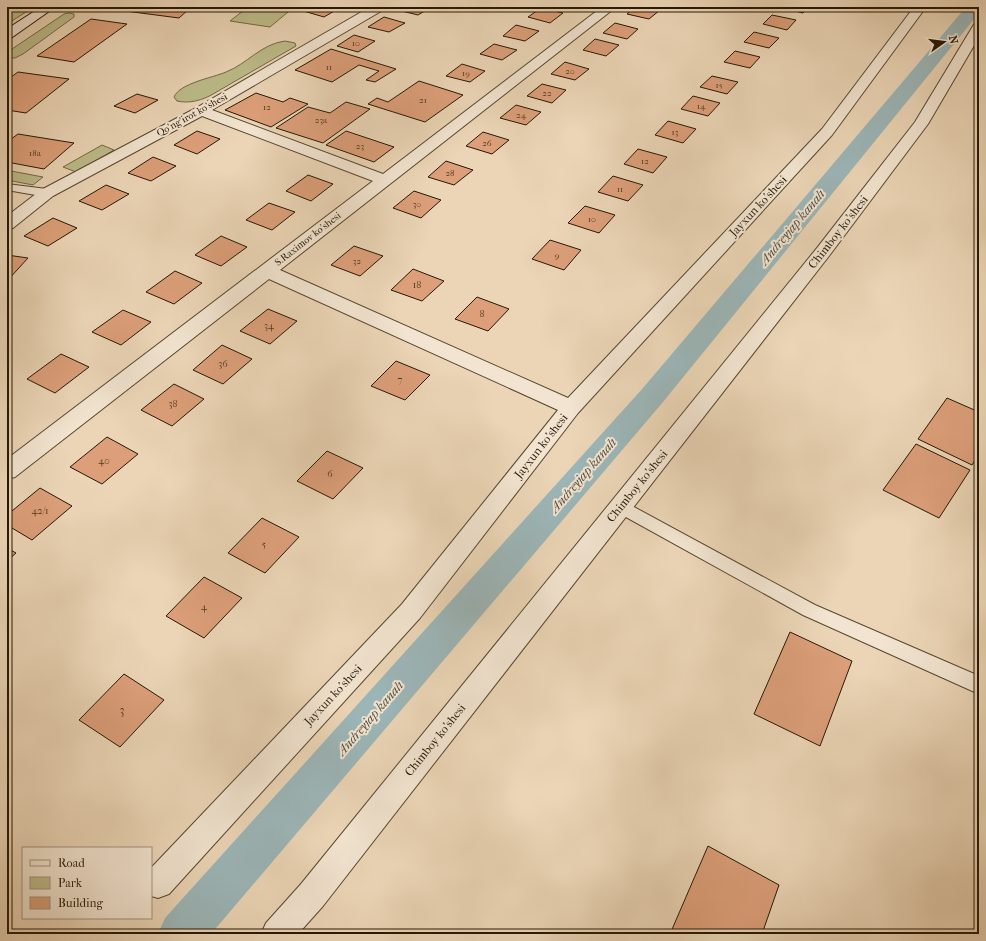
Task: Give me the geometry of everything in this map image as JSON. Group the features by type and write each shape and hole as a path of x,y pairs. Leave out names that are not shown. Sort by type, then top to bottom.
{"street":[{"path":"7,34 49,7"},
{"name":"Qo'ng'irot ko'shesi","path":"7,224 47,193 201,111 379,7"},
{"name":"S.Raximov ko'shesi","path":"7,471 610,7"},
{"name":"Jayxun ko'shesi","path":"158,883 411,611 571,408 827,132 920,7"},
{"name":"Chimboy ko'shesi","path":"278,934 322,882 823,252 922,124 979,26"},
{"path":"201,111 385,180"},
{"path":"266,271 571,408"}],"lane":[{"path":"7,187 47,193"},
{"path":"621,506 809,610 979,685"}],"green space":[{"path":"7,7 34,7 7,24"},
{"path":"248,7 294,7 270,27 230,21"},
{"path":"64,14 74,14 74,17 23,54 15,58 7,58 7,53 9,51"},
{"path":"285,41 295,43 296,46 209,96 200,100 186,102 177,101 174,97 177,92 183,88 226,72 241,64 261,50 276,43"},
{"path":"102,145 114,150 76,172 63,167"},
{"path":"11,171 43,177 33,185 7,180 7,174"}],"building":[{"path":"112,7 170,7 189,9 179,18 110,9"},
{"path":"211,7 229,7 224,11 208,10"},
{"path":"306,7 341,7 324,17 300,10"},
{"path":"403,7 431,7 418,15 398,10"},
{"path":"635,7 649,7 660,10 649,19 627,14"},
{"path":"779,7 808,7 803,13"},
{"path":"541,8 563,13 550,23 528,17"},
{"path":"772,15 796,20 787,30 763,24"},
{"path":"384,17 405,23 389,32 368,27"},
{"path":"91,19 127,24 74,62 37,56"},
{"path":"615,23 638,29 627,39 603,33"},
{"path":"516,25 539,31 525,41 503,36"},
{"path":"754,32 779,38 769,48 744,42"},
{"path":"354,35 375,41 358,52 337,46"},
{"path":"595,39 619,45 606,56 583,50"},
{"path":"494,44 517,50 502,60 480,54"},
{"path":"331,49 396,69 375,82 366,80 379,71 359,65 332,82 295,70"},
{"path":"735,51 760,57 750,68 724,62"},
{"path":"565,62 589,69 575,80 551,74"},
{"path":"462,64 485,71 470,82 446,76"},
{"path":"18,72 69,79 26,113 7,110 7,80"},
{"path":"712,76 738,82 727,94 700,87"},
{"path":"419,81 463,95 425,122 368,104 377,98 388,102"},
{"path":"542,84 566,90 552,103 527,96"},
{"path":"256,93 283,102 290,98 308,104 271,127 225,110"},
{"path":"137,94 158,100 135,113 114,106"},
{"path":"693,96 720,103 708,116 681,109"},
{"path":"346,102 370,109 323,143 276,128 308,107 330,113"},
{"path":"516,105 541,112 526,125 500,118"},
{"path":"668,121 696,129 683,143 655,135"},
{"path":"197,131 220,139 197,154 174,145"},
{"path":"346,131 394,147 374,162 326,145"},
{"path":"483,132 509,140 492,154 466,146"},
{"path":"18,134 74,143 44,169 7,162 7,142"},
{"path":"638,149 667,157 653,173 624,164"},
{"path":"153,157 176,166 151,181 128,173"},
{"path":"446,161 473,170 454,185 428,177"},
{"path":"308,175 333,184 311,201 286,191"},
{"path":"613,176 643,185 628,201 598,192"},
{"path":"106,185 129,194 102,210 79,201"},
{"path":"414,191 441,200 421,218 393,208"},
{"path":"269,203 295,212 272,230 246,220"},
{"path":"585,206 615,215 599,233 568,223"},
{"path":"53,218 77,228 48,246 24,236"},
{"path":"221,236 247,247 221,266 195,255"},
{"path":"550,240 581,250 564,270 532,259"},
{"path":"354,246 383,256 360,276 331,265"},
{"path":"7,255 28,258 7,281"},
{"path":"413,269 444,281 422,301 391,290"},
{"path":"175,271 202,283 174,304 146,292"},
{"path":"477,297 509,309 488,331 455,319"},
{"path":"268,309 297,321 270,344 240,331"},
{"path":"123,310 151,322 121,345 92,332"},
{"path":"222,345 252,359 223,384 193,370"},
{"path":"61,354 89,367 55,393 27,379"},
{"path":"396,361 430,375 405,400 371,386"},
{"path":"174,384 204,399 172,426 141,410"},
{"path":"947,398 979,412 979,454 972,465 918,439"},
{"path":"107,437 138,454 102,484 70,467"},
{"path":"916,444 970,470 939,518 883,490"},
{"path":"327,451 363,468 333,499 297,481"},
{"path":"40,488 72,506 32,540 7,525 7,515"},
{"path":"262,518 299,537 265,573 228,553"},
{"path":"7,548 16,553 7,561"},
{"path":"204,577 242,598 204,638 166,616"},
{"path":"790,632 852,661 820,746 754,714"},
{"path":"124,674 164,700 120,747 79,720"},
{"path":"708,846 779,885 762,934 670,934"}],"waterway":[{"name":"Andreyjap kanalı","path":"181,934 653,395 975,7"}]}
